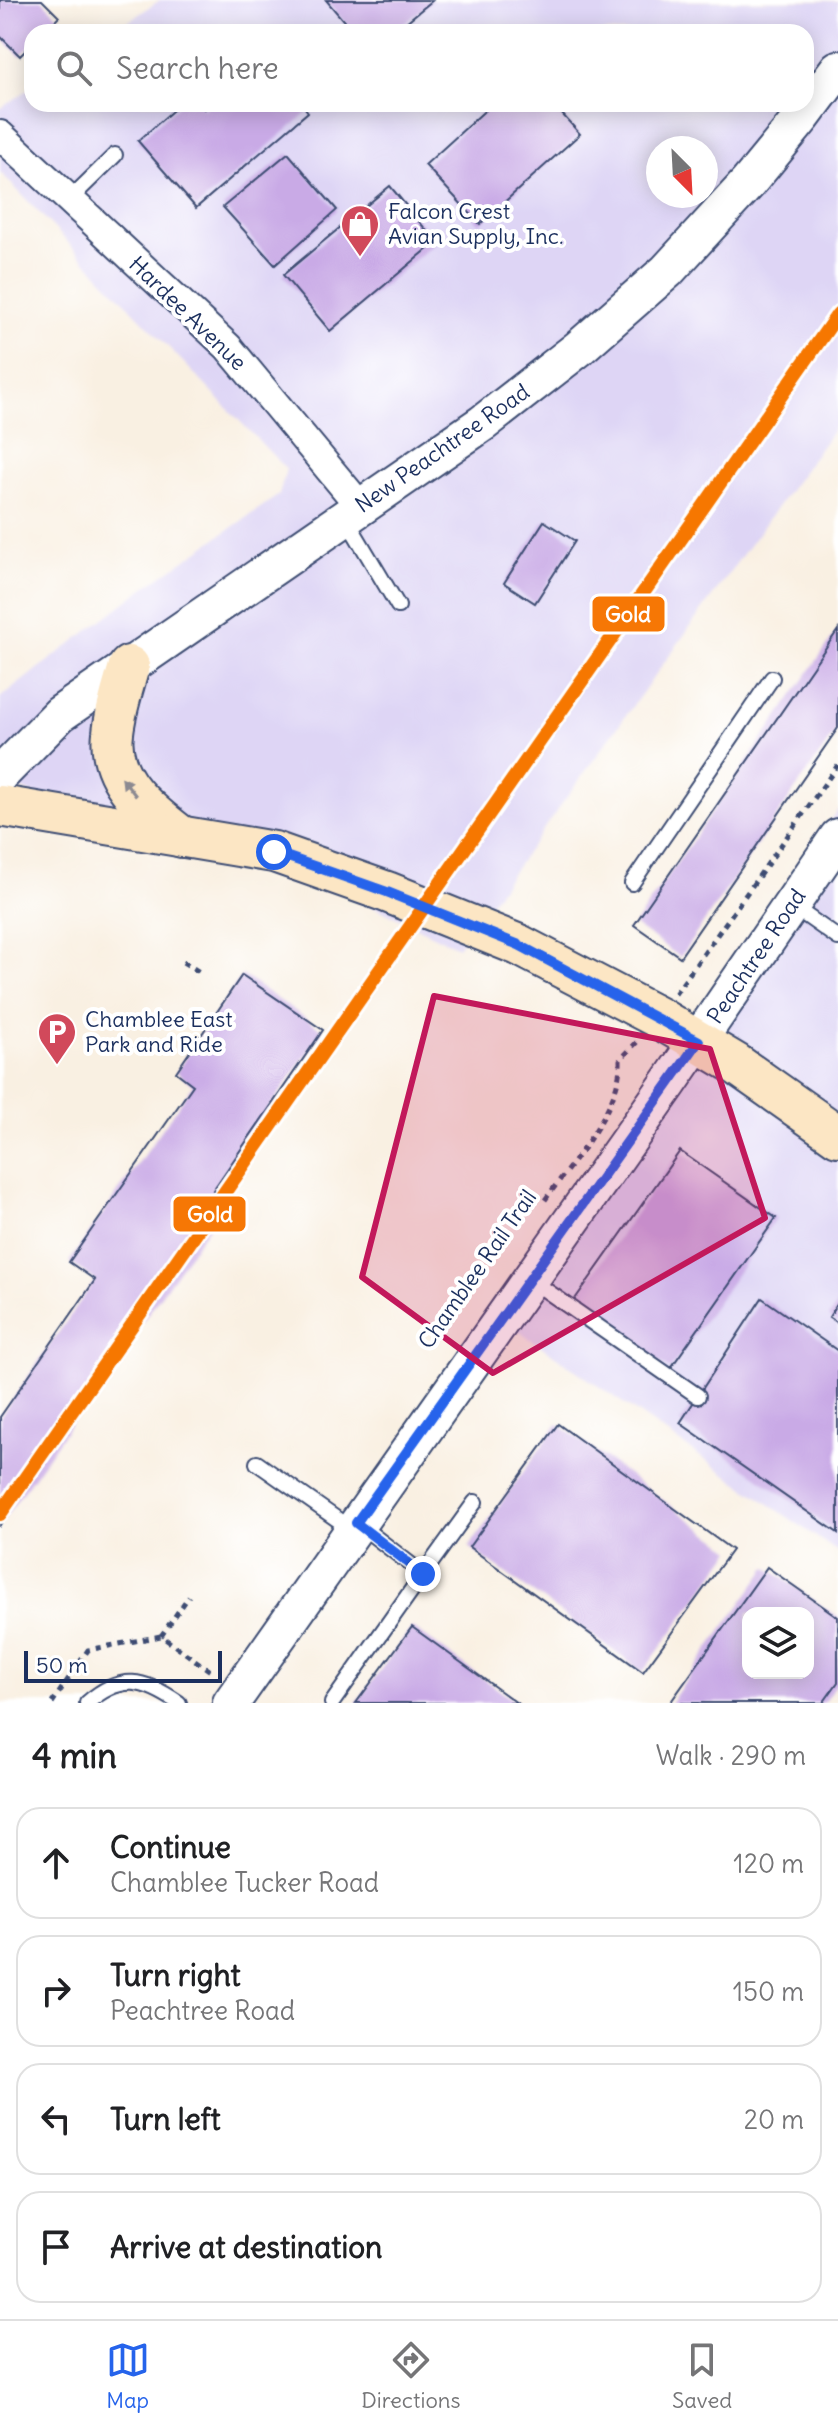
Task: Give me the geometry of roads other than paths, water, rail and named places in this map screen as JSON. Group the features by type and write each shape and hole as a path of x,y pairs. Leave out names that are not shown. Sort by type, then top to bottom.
{"main road":[{"path":"129,666 112,735 114,763 126,786 157,818 186,839"},
{"path":"0,806 274,852 387,892 519,945 699,1041 838,1136"}],"street":[{"name":"New Peachtree Road","path":"814,101 838,69"},
{"name":"New Peachtree Road","path":"0,775 60,714 515,399 667,271 748,183 806,112"},
{"name":"Hardee Avenue","path":"0,135 26,151 70,199 228,347 352,512"},
{"name":"Peachtree Road","path":"231,1703 699,1041 838,837"}],"lane":[{"path":"70,199 115,155"},
{"path":"352,512 398,606"},
{"path":"632,883 772,678"},
{"path":"791,905 838,938"},
{"path":"530,1280 698,1396"},
{"path":"257,1463 423,1574"},
{"path":"332,1703 475,1502"},
{"path":"87,1703 110,1687 132,1681 150,1685 179,1703"}],"place":[{"name":"Falcon Crest Avian Supply, Inc.","path":"360,258"},
{"name":"Chamblee East Park and Ride","path":"57,1066"}]}
